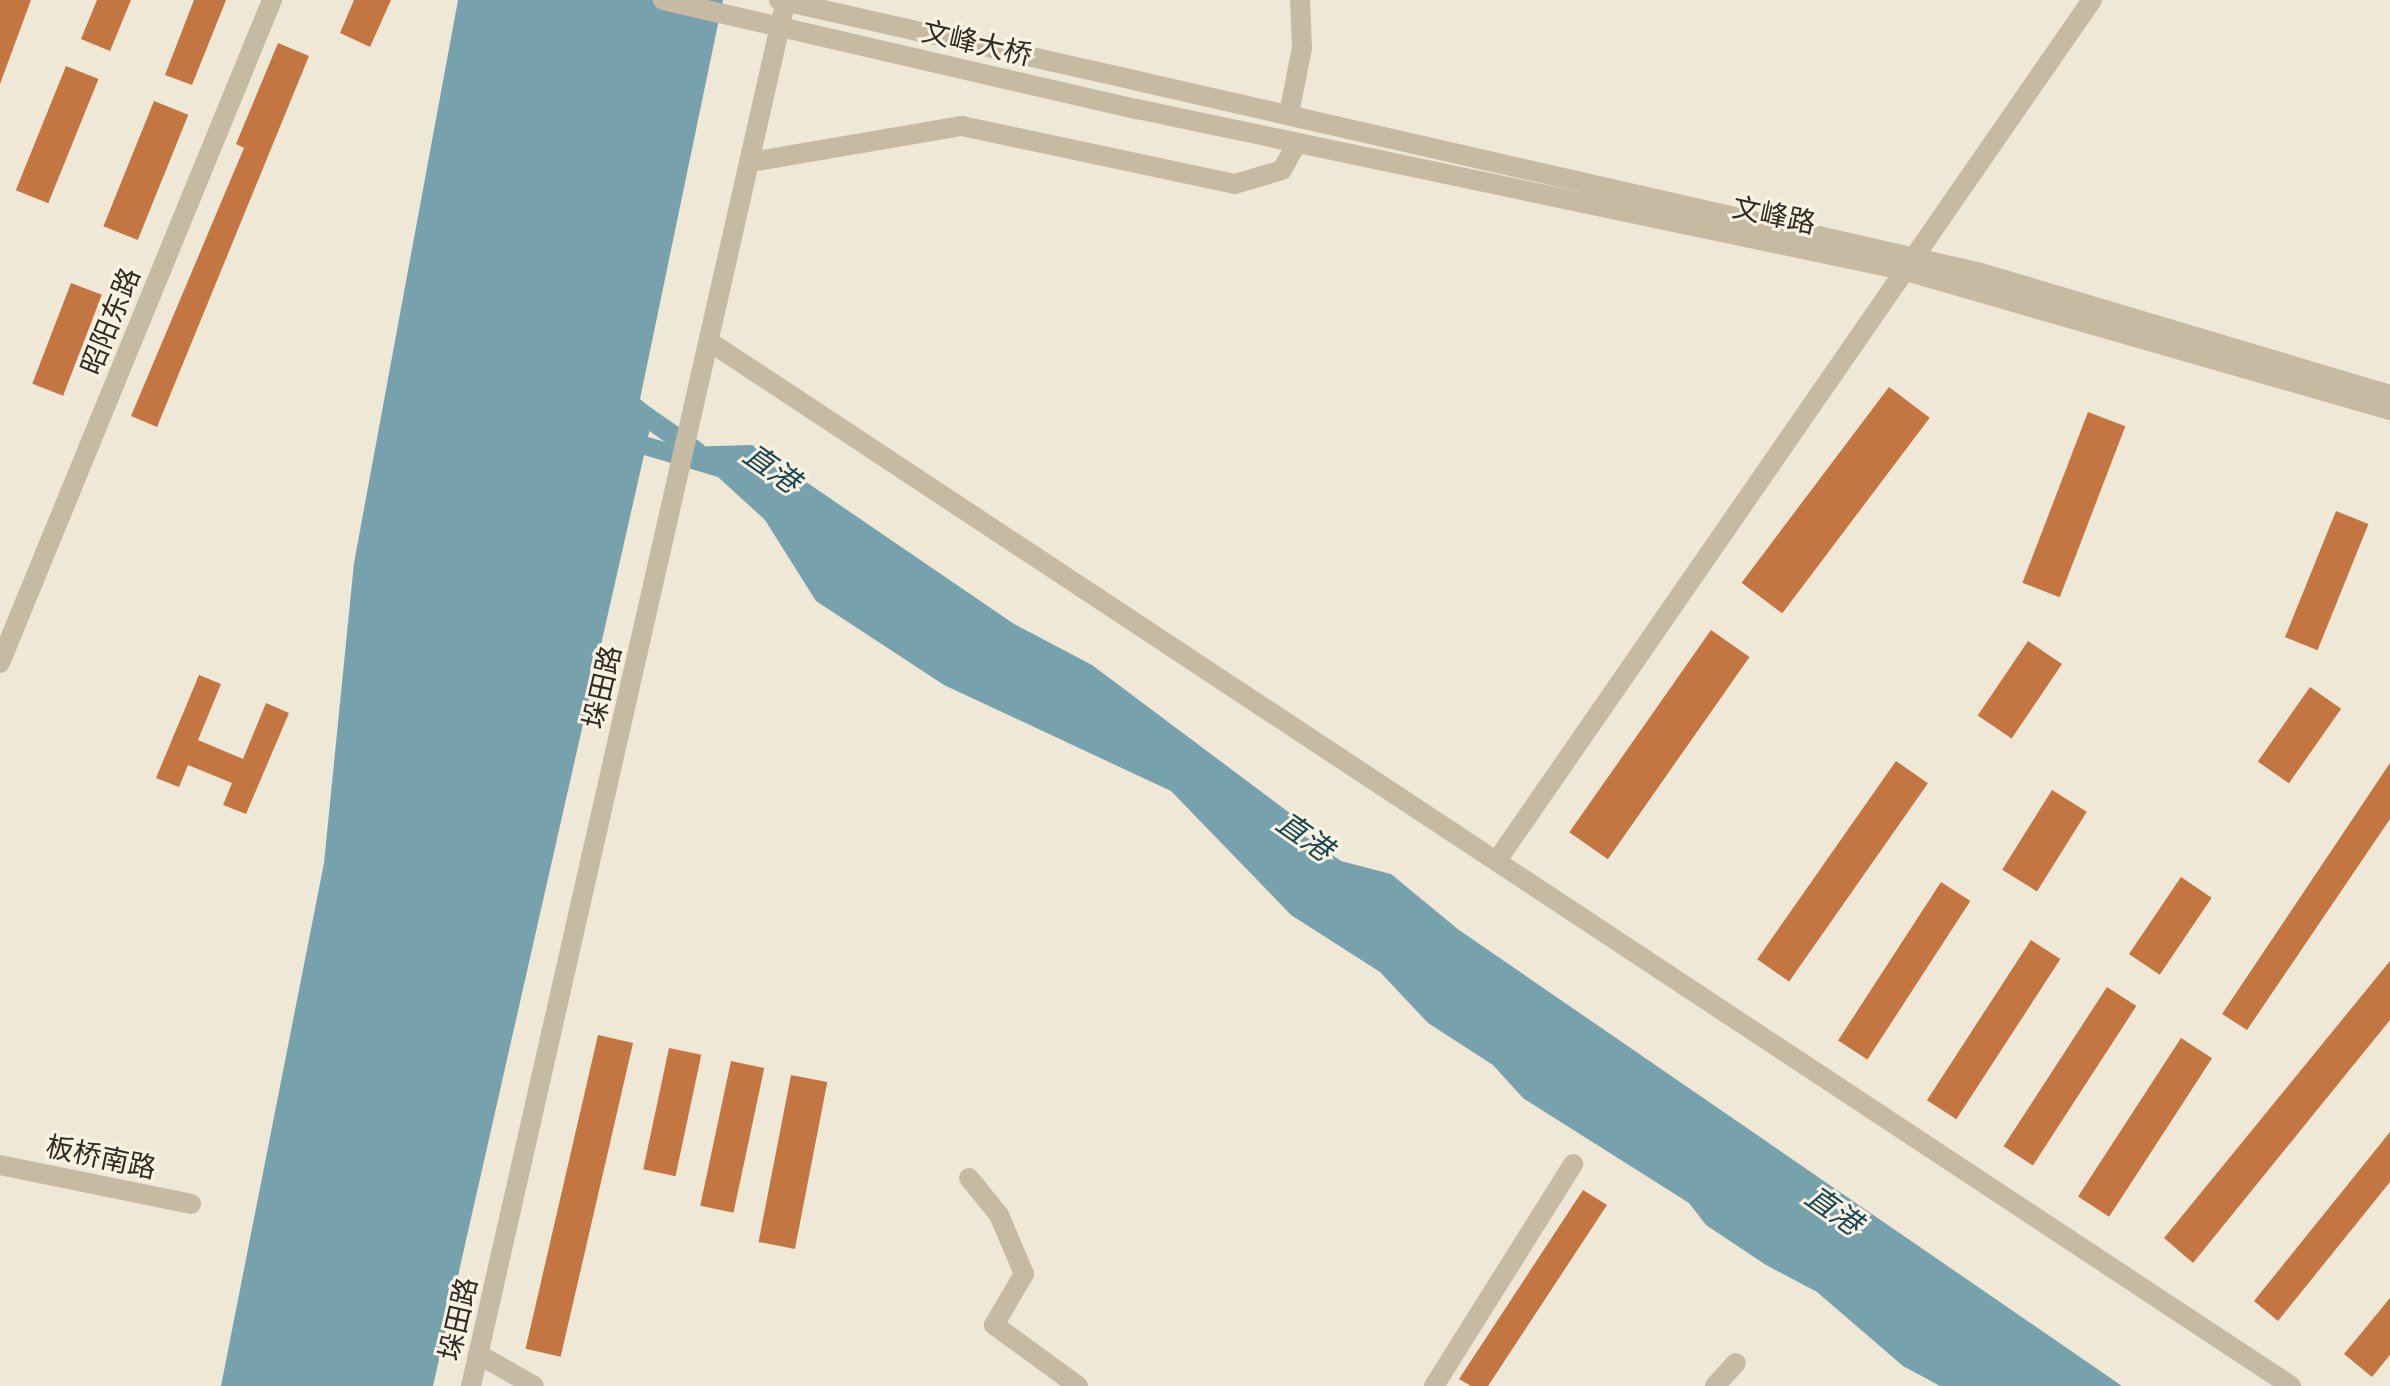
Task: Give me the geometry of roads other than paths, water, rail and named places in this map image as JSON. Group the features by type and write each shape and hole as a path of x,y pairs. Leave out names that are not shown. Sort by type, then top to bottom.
{"street":[{"name":"昭阳东路","path":"0,663 272,0"},
{"name":"文峰大桥","path":"663,0 1137,109"},
{"name":"文峰大桥","path":"779,0 1142,82"},
{"name":"垛田路","path":"471,1386 673,500 713,344 786,0"},
{"path":"1289,114 1302,48 1300,0"},
{"path":"1498,859 2092,0"},
{"name":"文峰路","path":"1142,82 1289,114 1907,264 2390,395"},
{"name":"文峰路","path":"1137,109 1907,264 2390,410"},
{"path":"751,162 962,126 1235,184 1282,170 1297,143"},
{"path":"713,344 1498,859 2291,1386"},
{"path":"1434,1386 1573,1164"},
{"name":"板桥南路","path":"0,1165 191,1204"},
{"path":"969,1178 999,1215 1024,1274 994,1325 1078,1386"},
{"path":"478,1354 534,1386"},
{"path":"1715,1386 1736,1363"}],"water":[{"path":"458,0 723,0 640,399 654,411 648,437 682,447 752,445 1014,624 1092,665 1303,823 1303,835 1341,861 1391,874 1459,930 2122,1386 1940,1386 1903,1366 1817,1292 1766,1265 1706,1225 1689,1203 1523,1098 1493,1065 1428,1023 1380,972 1291,915 1171,791 944,685 816,601 765,520 718,477 644,455 433,1386 221,1386 324,863 354,563"}],"waterway":[{"name":"直港","path":"631,406 697,452"}]}
